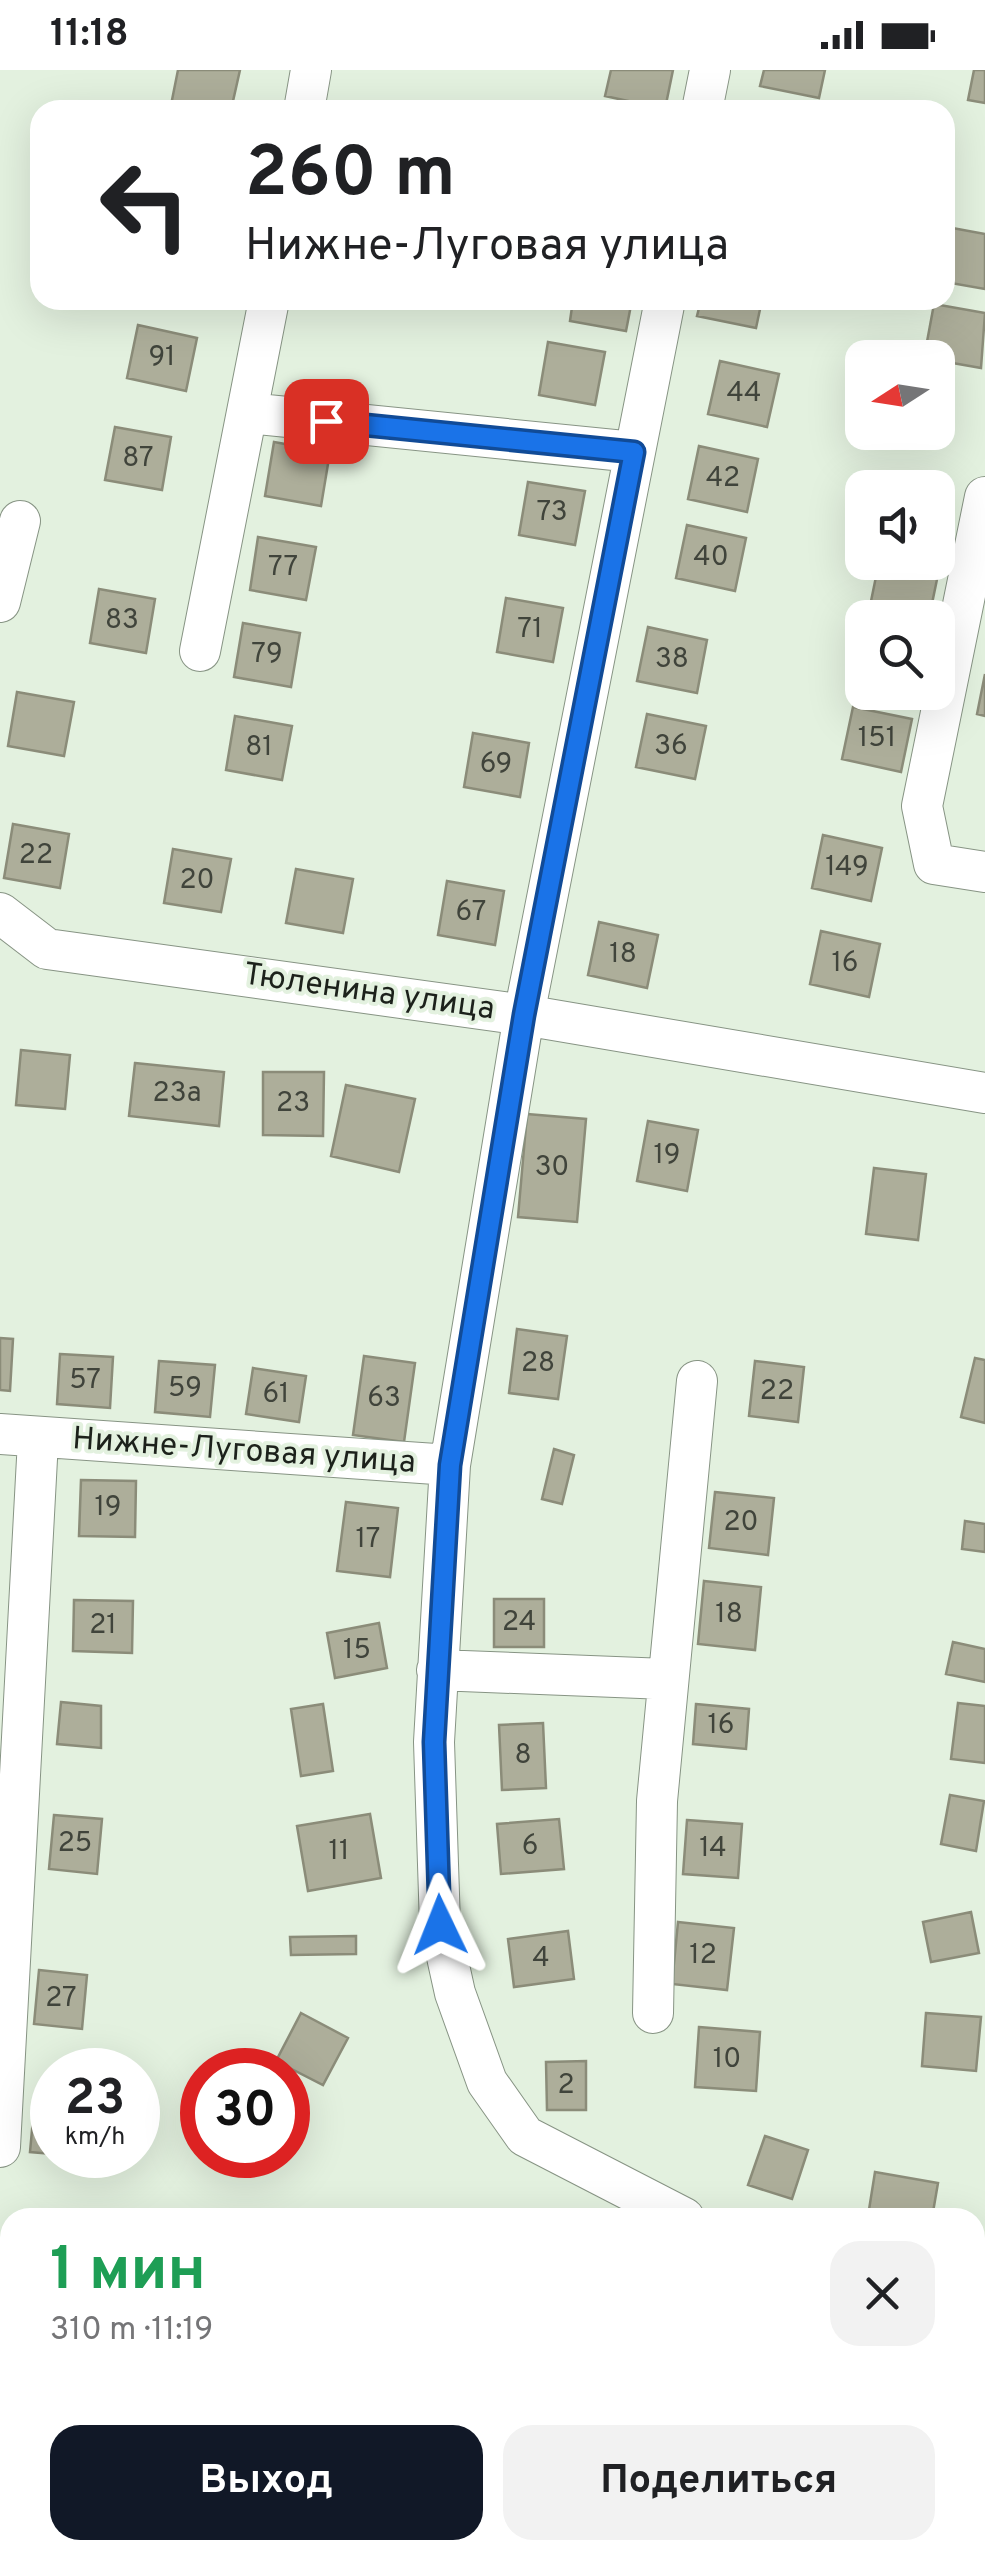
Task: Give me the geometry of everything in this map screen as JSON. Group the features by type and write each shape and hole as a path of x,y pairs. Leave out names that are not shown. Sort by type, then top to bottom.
{"street":[{"path":"306,100 311,70"},
{"path":"704,100 710,70"},
{"path":"200,651 267,310"},
{"name":"Нижне-Луговая улица","path":"662,310 524,1015 450,1465 434,1742 440,1925 455,1993 487,2082 525,2136 665,2208"},
{"path":"248,413 634,452"},
{"path":"985,497 922,806 934,864 985,872"},
{"path":"0,602 20,521"},
{"name":"Тюленина улица","path":"0,913 47,950 524,1015 985,1093"},
{"path":"652,2014 656,1801 697,1381"},
{"name":"Нижне-Луговая улица","path":"0,2147 19,1437 450,1465"},
{"path":"436,1670 666,1679"}],"building":[{"path":"178,70 240,70 233,100 172,100"},
{"path":"611,70 673,70 667,100 605,96"},
{"path":"764,70 825,70 819,98 760,86"},
{"path":"974,70 985,70 985,103 968,100"},
{"path":"955,228 985,234 985,289 955,284"},
{"path":"955,308 985,313 981,368 955,363 955,340 927,340 933,310"},
{"path":"572,310 630,310 626,331 570,321"},
{"path":"698,310 760,310 756,328 697,316"},
{"path":"138,325 197,338 186,391 127,378"},
{"path":"548,342 605,352 595,405 539,395"},
{"path":"720,361 779,374 767,427 708,414"},
{"path":"115,427 171,437 162,490 105,480"},
{"path":"274,442 330,452 321,506 265,496"},
{"path":"699,446 758,459 747,512 688,499"},
{"path":"528,482 585,491 575,545 519,535"},
{"path":"687,525 746,538 735,591 676,578"},
{"path":"258,537 316,547 306,600 250,590"},
{"path":"875,580 937,580 933,600 871,600"},
{"path":"99,589 155,599 146,653 90,643"},
{"path":"506,598 563,608 553,662 497,652"},
{"path":"243,623 300,633 291,687 234,677"},
{"path":"648,627 707,640 697,693 637,681"},
{"path":"985,674 985,716 977,714"},
{"path":"17,692 74,702 64,756 8,746"},
{"path":"852,710 912,719 901,772 842,759"},
{"path":"647,714 706,726 695,779 636,767"},
{"path":"235,716 292,726 282,780 226,770"},
{"path":"473,733 529,743 520,797 464,787"},
{"path":"13,824 69,834 60,888 4,878"},
{"path":"823,835 882,848 871,901 812,888"},
{"path":"173,849 231,859 221,912 164,903"},
{"path":"296,869 353,879 343,933 286,923"},
{"path":"447,881 504,891 495,945 438,935"},
{"path":"599,922 658,935 647,988 588,975"},
{"path":"821,931 880,944 869,997 810,984"},
{"path":"21,1050 70,1055 65,1109 16,1105"},
{"path":"135,1063 224,1072 219,1126 129,1116"},
{"path":"263,1072 324,1072 323,1136 263,1135"},
{"path":"346,1085 415,1099 399,1172 331,1156"},
{"path":"527,1114 586,1119 577,1222 518,1217"},
{"path":"648,1121 698,1130 687,1191 637,1181"},
{"path":"874,1168 926,1174 918,1240 866,1234"},
{"path":"517,1329 567,1336 558,1399 509,1393"},
{"path":"0,1338 13,1339 10,1391 0,1390"},
{"path":"60,1354 113,1357 110,1408 57,1404"},
{"path":"364,1356 415,1363 404,1442 353,1435"},
{"path":"975,1358 985,1360 985,1423 961,1417"},
{"path":"159,1361 215,1365 210,1417 155,1412"},
{"path":"755,1361 804,1367 798,1422 749,1416"},
{"path":"253,1368 306,1376 299,1422 246,1414"},
{"path":"554,1449 574,1455 562,1504 542,1499"},
{"path":"81,1480 136,1481 135,1537 79,1536"},
{"path":"715,1492 774,1498 768,1555 709,1548"},
{"path":"346,1502 398,1508 390,1577 337,1571"},
{"path":"965,1521 985,1524 985,1552 962,1549"},
{"path":"704,1581 761,1587 755,1650 698,1644"},
{"path":"494,1599 544,1599 544,1647 494,1647"},
{"path":"74,1600 133,1601 132,1653 73,1651"},
{"path":"379,1623 387,1668 335,1678 327,1633"},
{"path":"953,1642 985,1649 985,1682 946,1674"},
{"path":"61,1702 101,1706 101,1748 57,1744"},
{"path":"958,1703 985,1706 985,1763 951,1759"},
{"path":"323,1704 333,1771 301,1776 291,1709"},
{"path":"696,1704 749,1709 746,1749 693,1744"},
{"path":"543,1723 546,1788 502,1790 499,1725"},
{"path":"950,1795 984,1801 976,1851 941,1844"},
{"path":"370,1814 381,1878 308,1891 297,1826"},
{"path":"54,1815 102,1819 97,1874 49,1869"},
{"path":"559,1819 564,1869 501,1874 497,1824"},
{"path":"687,1820 742,1824 738,1878 683,1874"},
{"path":"971,1912 979,1953 931,1962 923,1922"},
{"path":"678,1922 734,1928 727,1990 672,1984"},
{"path":"568,1931 574,1979 514,1987 508,1939"},
{"path":"356,1936 356,1954 291,1955 290,1937"},
{"path":"39,1970 87,1975 82,2029 34,2024"},
{"path":"301,2013 348,2038 323,2085 310,2078 310,2048 283,2048"},
{"path":"926,2013 981,2017 976,2071 922,2066"},
{"path":"699,2027 760,2032 756,2091 695,2087"},
{"path":"586,2061 586,2110 547,2110 546,2062"},
{"path":"765,2136 808,2150 792,2199 748,2185"},
{"path":"875,2172 938,2183 934,2208 869,2208"}],"route":[{"path":"326,421 634,452 524,1015 450,1465 434,1742 440,1925"}]}
